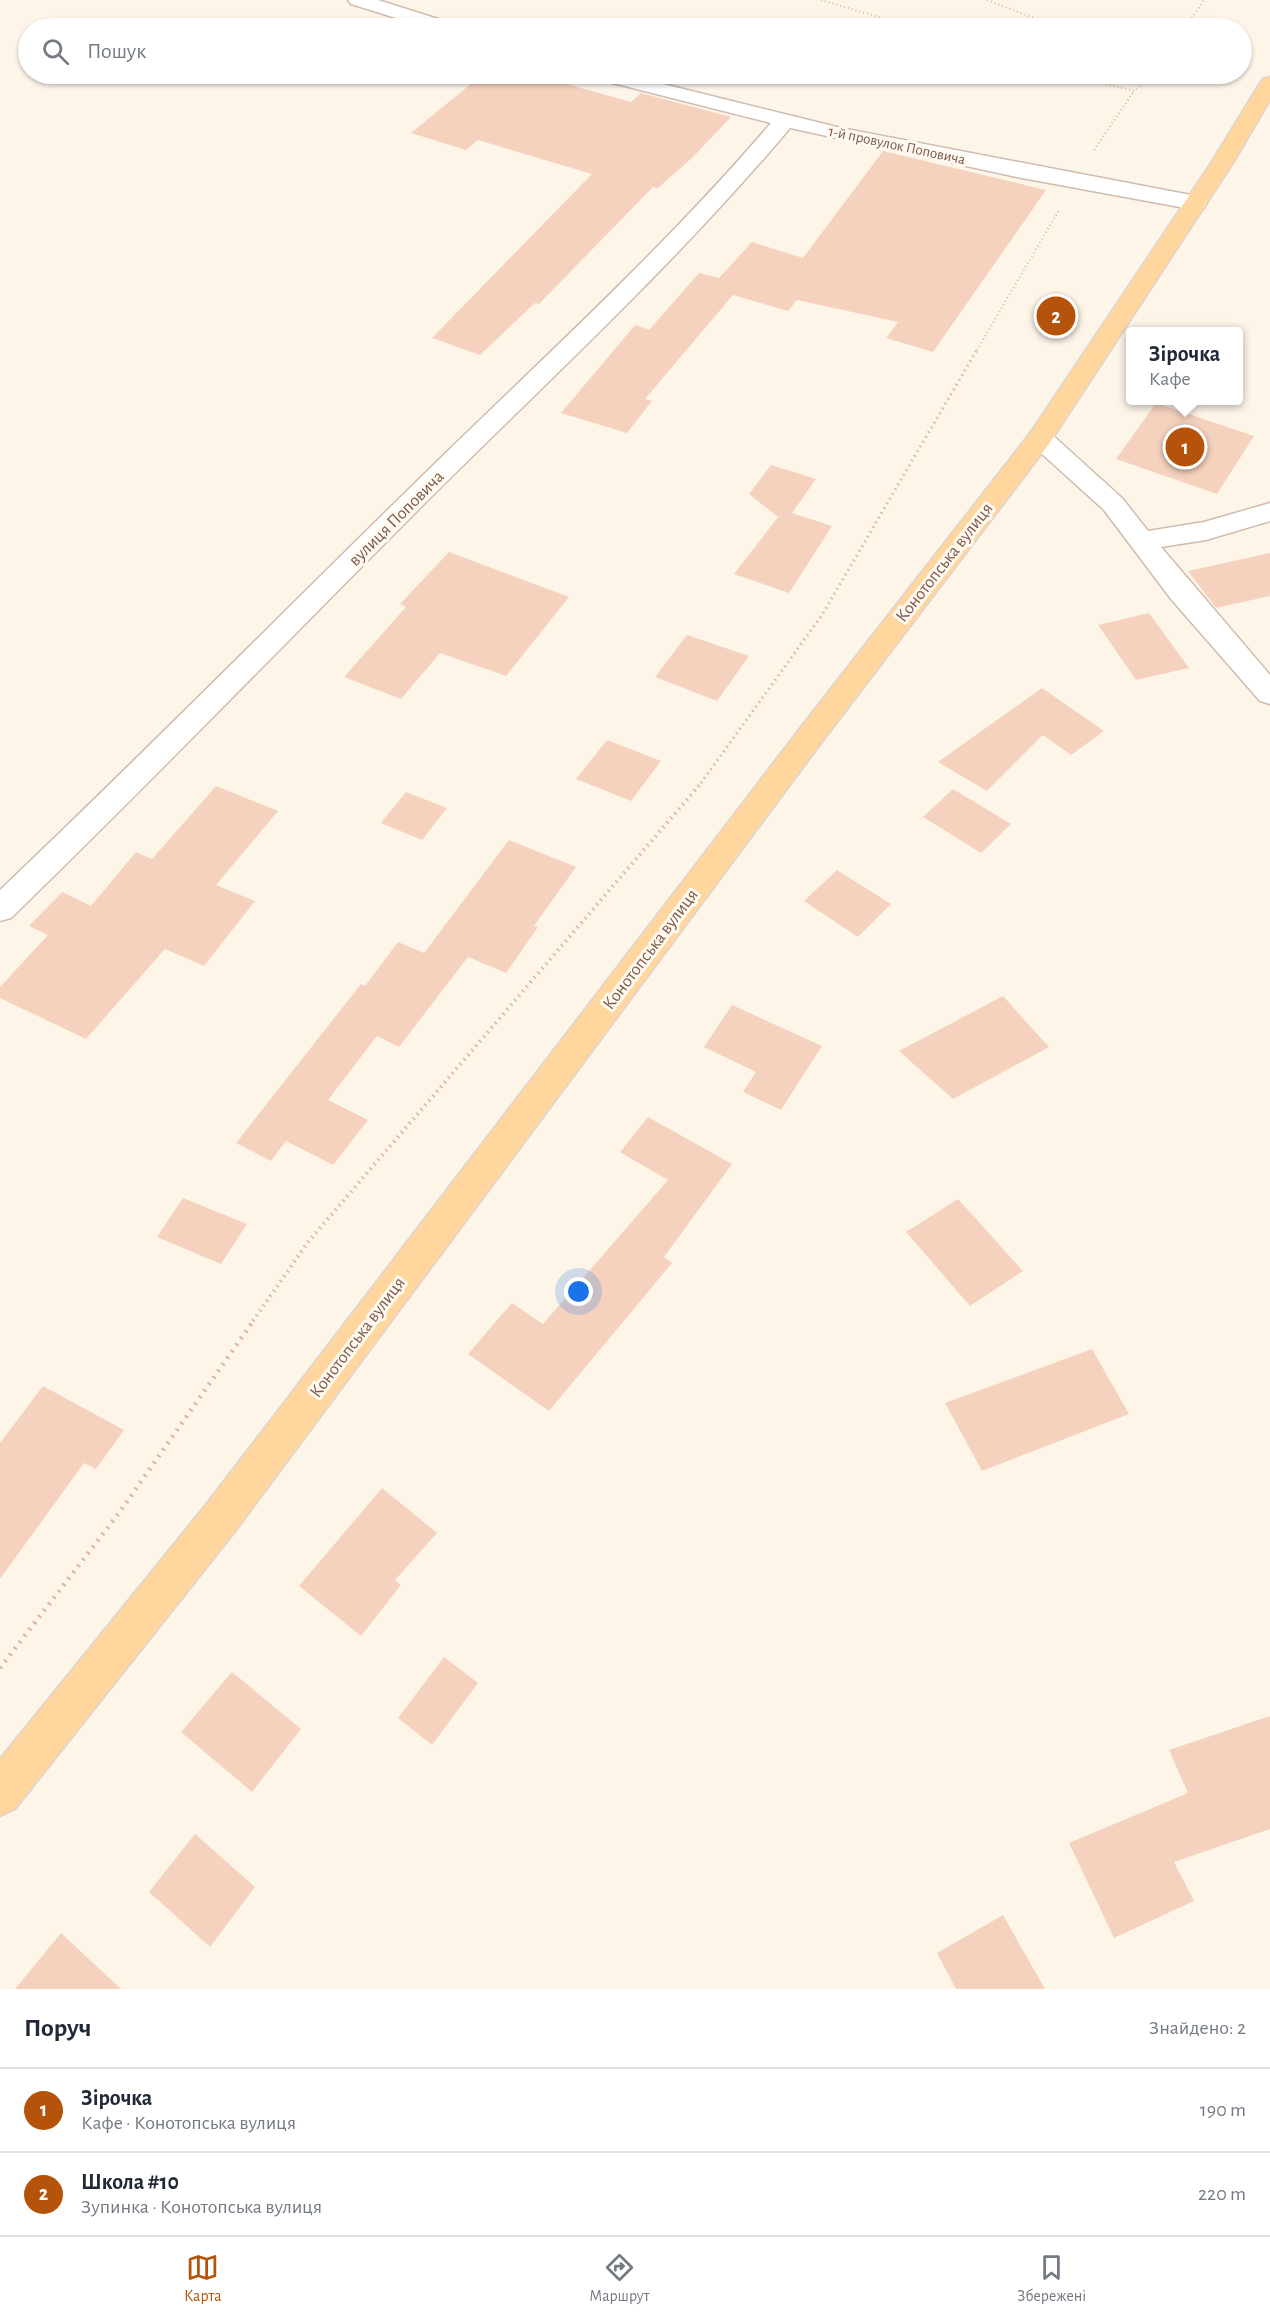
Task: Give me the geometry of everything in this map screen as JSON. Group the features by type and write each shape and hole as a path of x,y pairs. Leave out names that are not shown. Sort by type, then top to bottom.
{"main road":[{"name":"Конотопська вулиця","path":"0,1794 222,1516 804,744 1040,438 1196,202 1270,83"}],"street":[{"path":"358,0 415,18"},
{"name":"1-й провулок Поповича","path":"640,84 841,134 1076,181 1196,202"},
{"name":"вулиця Поповича","path":"0,909 143,772 423,490 612,307 720,196 785,120"},
{"path":"1040,438 1113,504 1181,592 1270,694"},
{"path":"1141,541 1206,531 1270,512"}],"path":[{"path":"821,0 882,18"},
{"path":"987,0 1034,18"},
{"path":"1192,18 1204,0"},
{"path":"1106,84 1134,91"},
{"path":"0,1668 119,1514 308,1242 687,802 822,615 1101,138 1134,91 1142,84"}],"building":[{"path":"471,84 567,84 631,102 641,93 731,117 693,157 658,188 653,187 539,304 535,303 480,355 432,338 592,174 478,140 466,150 411,133"},
{"path":"883,151 1046,190 933,352 886,338 898,322 797,300 788,311 733,295 645,399 652,401 627,433 561,413 635,325 649,330 699,273 719,278 752,242 803,258"},
{"path":"1155,405 1162,405 1254,436 1217,494 1116,459"},
{"path":"771,465 816,479 792,513 832,526 789,593 734,574 778,517 749,494"},
{"path":"449,552 569,597 506,676 440,653 401,699 344,677 406,607 400,604"},
{"path":"1270,553 1270,596 1216,608 1188,571"},
{"path":"1149,613 1189,668 1136,680 1098,625"},
{"path":"687,635 749,656 717,701 655,677"},
{"path":"1042,688 1104,731 1071,755 1043,735 987,791 938,762"},
{"path":"607,740 661,761 631,801 576,779"},
{"path":"216,786 278,811 216,885 255,901 204,966 165,949 86,1039 0,998 0,987 48,935 29,926 62,892 91,906 136,852 152,859"},
{"path":"953,789 1011,824 981,853 923,817"},
{"path":"406,792 447,808 422,840 381,823"},
{"path":"509,840 576,867 534,926 538,927 506,973 468,957 399,1047 377,1036 328,1100 368,1120 333,1165 286,1141 271,1161 236,1143 361,984 365,986 398,942 424,953"},
{"path":"837,870 891,904 858,937 804,901"},
{"path":"1003,996 1049,1047 953,1099 899,1051"},
{"path":"732,1005 822,1046 781,1110 743,1092 756,1072 704,1047"},
{"path":"648,1117 732,1164 664,1257 672,1263 549,1411 468,1354 512,1303 543,1324 668,1180 620,1152"},
{"path":"183,1198 247,1224 221,1264 157,1237"},
{"path":"958,1199 1023,1271 970,1306 906,1232"},
{"path":"1092,1349 1129,1414 982,1471 945,1403"},
{"path":"43,1386 124,1430 96,1469 84,1463 0,1579 0,1443"},
{"path":"382,1488 437,1533 395,1580 401,1585 361,1636 299,1586"},
{"path":"444,1657 478,1683 432,1745 398,1718"},
{"path":"232,1672 301,1729 252,1792 181,1732"},
{"path":"1270,1716 1270,1829 1174,1862 1194,1901 1114,1938 1069,1843 1188,1793 1169,1750"},
{"path":"195,1834 255,1887 210,1947 149,1892"},
{"path":"1003,1915 1045,1989 956,1989 937,1953"},
{"path":"61,1933 121,1989 15,1989"}],"place":[{"name":"Школа #10","path":"1056,316"},
{"name":"Зірочка","path":"1185,447"}]}
